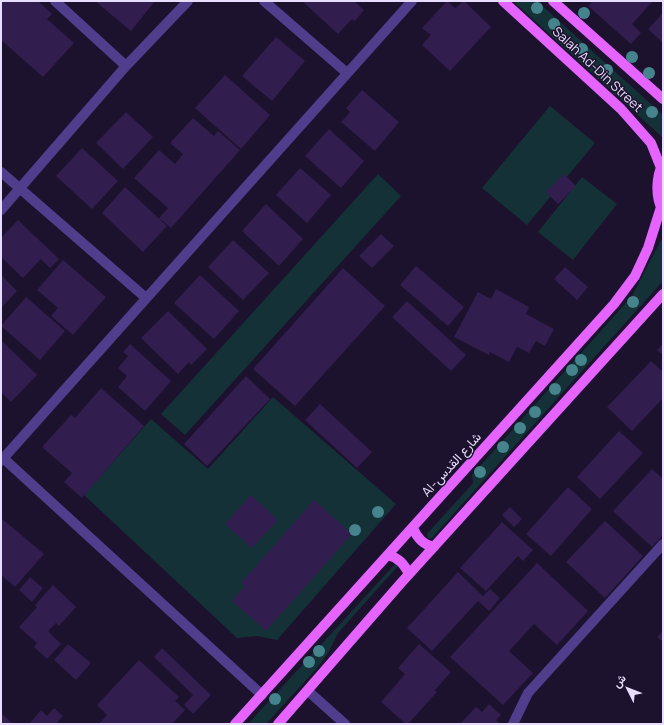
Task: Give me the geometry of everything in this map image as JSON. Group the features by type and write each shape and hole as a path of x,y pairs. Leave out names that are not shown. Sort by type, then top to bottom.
{"main road":[{"name":"Salah Ad-Din Street","path":"503,1 621,109 651,143 662,165"},
{"name":"Salah Ad-Din Street","path":"553,1 663,99"},
{"path":"662,165 658,181 658,194 662,209"},
{"name":"Al-شارع القدس","path":"235,724 614,304 635,276 648,248 662,209"},
{"path":"278,724 409,574 663,294"},
{"path":"413,528 416,536 425,545 434,547"},
{"path":"388,555 396,557 405,565 409,574"}],"street":[{"path":"55,1 126,66"},
{"path":"1,210 126,66 188,1"},
{"path":"264,1 347,73"},
{"path":"262,695 2,460 412,1"},
{"path":"1,172 146,298"},
{"path":"512,724 528,693 663,544"},
{"path":"308,691 345,724"}],"green space":[{"path":"513,1 537,1 663,115 663,138"},
{"path":"550,106 595,143 527,225 482,188"},
{"path":"378,174 401,196 185,435 161,414"},
{"path":"582,177 617,204 573,260 538,232"},
{"path":"661,240 663,241 663,281 432,538 428,538 427,534 473,483 472,475 632,296"},
{"path":"273,397 396,504 277,640 257,636 237,638 84,495 151,419 208,469"},
{"path":"396,563 398,566 338,633 328,653 318,667 266,724 248,724"}],"building":[{"path":"1,1 38,1 52,14 47,19 74,43 43,77 1,40"},
{"path":"95,1 155,1 131,31"},
{"path":"302,1 354,1 364,10 355,21 352,19 338,34"},
{"path":"447,1 455,8 464,1 491,27 450,71 422,45 431,35 422,28"},
{"path":"593,1 653,1 632,24 641,33 631,44 588,6"},
{"path":"663,13 663,43 648,29"},
{"path":"276,37 305,61 272,101 242,76"},
{"path":"225,75 270,115 241,149 195,108"},
{"path":"362,90 399,122 375,151 341,122 350,112 346,108"},
{"path":"126,112 153,137 123,169 96,143"},
{"path":"193,118 214,136 218,131 240,150 171,228 159,218 168,208 134,178 159,150 175,164 183,154 170,143"},
{"path":"329,129 364,161 341,188 305,156"},
{"path":"82,148 118,181 92,209 56,176"},
{"path":"300,168 331,195 307,223 276,195"},
{"path":"564,174 576,186 558,204 546,192"},
{"path":"125,187 167,226 143,252 102,213"},
{"path":"266,204 303,239 279,266 242,231"},
{"path":"18,220 59,259 50,268 41,259 23,278 1,257 1,238"},
{"path":"381,234 394,246 372,268 359,256"},
{"path":"233,240 269,273 243,300 208,267"},
{"path":"63,260 106,297 73,335 51,316 58,308 37,290"},
{"path":"416,266 464,307 448,326 400,285"},
{"path":"565,267 588,287 577,300 554,279"},
{"path":"343,268 385,306 295,406 253,369"},
{"path":"1,275 17,291 1,308"},
{"path":"200,275 239,311 214,339 174,303"},
{"path":"496,289 529,307 526,314 554,329 545,346 536,341 529,353 517,347 509,362 490,352 489,355 454,337 478,292 491,299"},
{"path":"26,297 65,331 40,360 1,326"},
{"path":"407,301 466,355 451,371 392,317"},
{"path":"168,311 207,349 191,365 189,362 178,374 141,338"},
{"path":"1,340 37,375 11,402 1,392"},
{"path":"130,344 171,381 145,411 118,387 127,376 118,368 128,356 123,352"},
{"path":"663,344 663,355 657,350"},
{"path":"651,361 663,372 663,398 632,431 607,407"},
{"path":"246,376 270,399 207,466 184,444"},
{"path":"101,388 144,426 82,498 64,482 72,473 42,447 71,415 75,418"},
{"path":"320,404 372,452 357,468 305,420"},
{"path":"619,431 643,453 600,499 577,477"},
{"path":"652,469 663,479 663,535 652,547 613,511"},
{"path":"568,487 592,509 551,556 526,534"},
{"path":"251,495 278,520 252,548 225,524"},
{"path":"314,500 352,534 266,631 232,601 245,586 241,583"},
{"path":"510,507 522,519 514,527 502,515"},
{"path":"1,518 44,554 15,587 1,575"},
{"path":"605,521 643,556 605,598 566,562"},
{"path":"502,522 533,550 523,561 518,556 486,591 460,568"},
{"path":"537,563 588,611 557,645 534,624 509,651 533,673 503,705 450,657"},
{"path":"458,572 483,596 490,589 500,598 489,611 478,601 432,651 407,628"},
{"path":"30,577 43,588 32,602 19,590"},
{"path":"53,585 76,607 59,626 56,623 48,631 61,644 47,659 34,647 37,643 19,627 37,607 35,605"},
{"path":"663,631 663,642 657,637"},
{"path":"68,644 91,663 76,680 54,660"},
{"path":"419,644 451,672 435,690 437,692 408,724 406,724 381,702 405,674 398,668"},
{"path":"162,648 211,695 193,714 184,705 193,695 154,657"},
{"path":"139,660 179,697 175,701 185,710 172,724 99,724 107,715 97,705"},
{"path":"489,704 501,715 496,720 500,724 460,724 476,707 482,712"},
{"path":"54,708 63,716 56,724 29,724 41,710 47,716"},
{"path":"1,713 13,724 1,724"}]}
